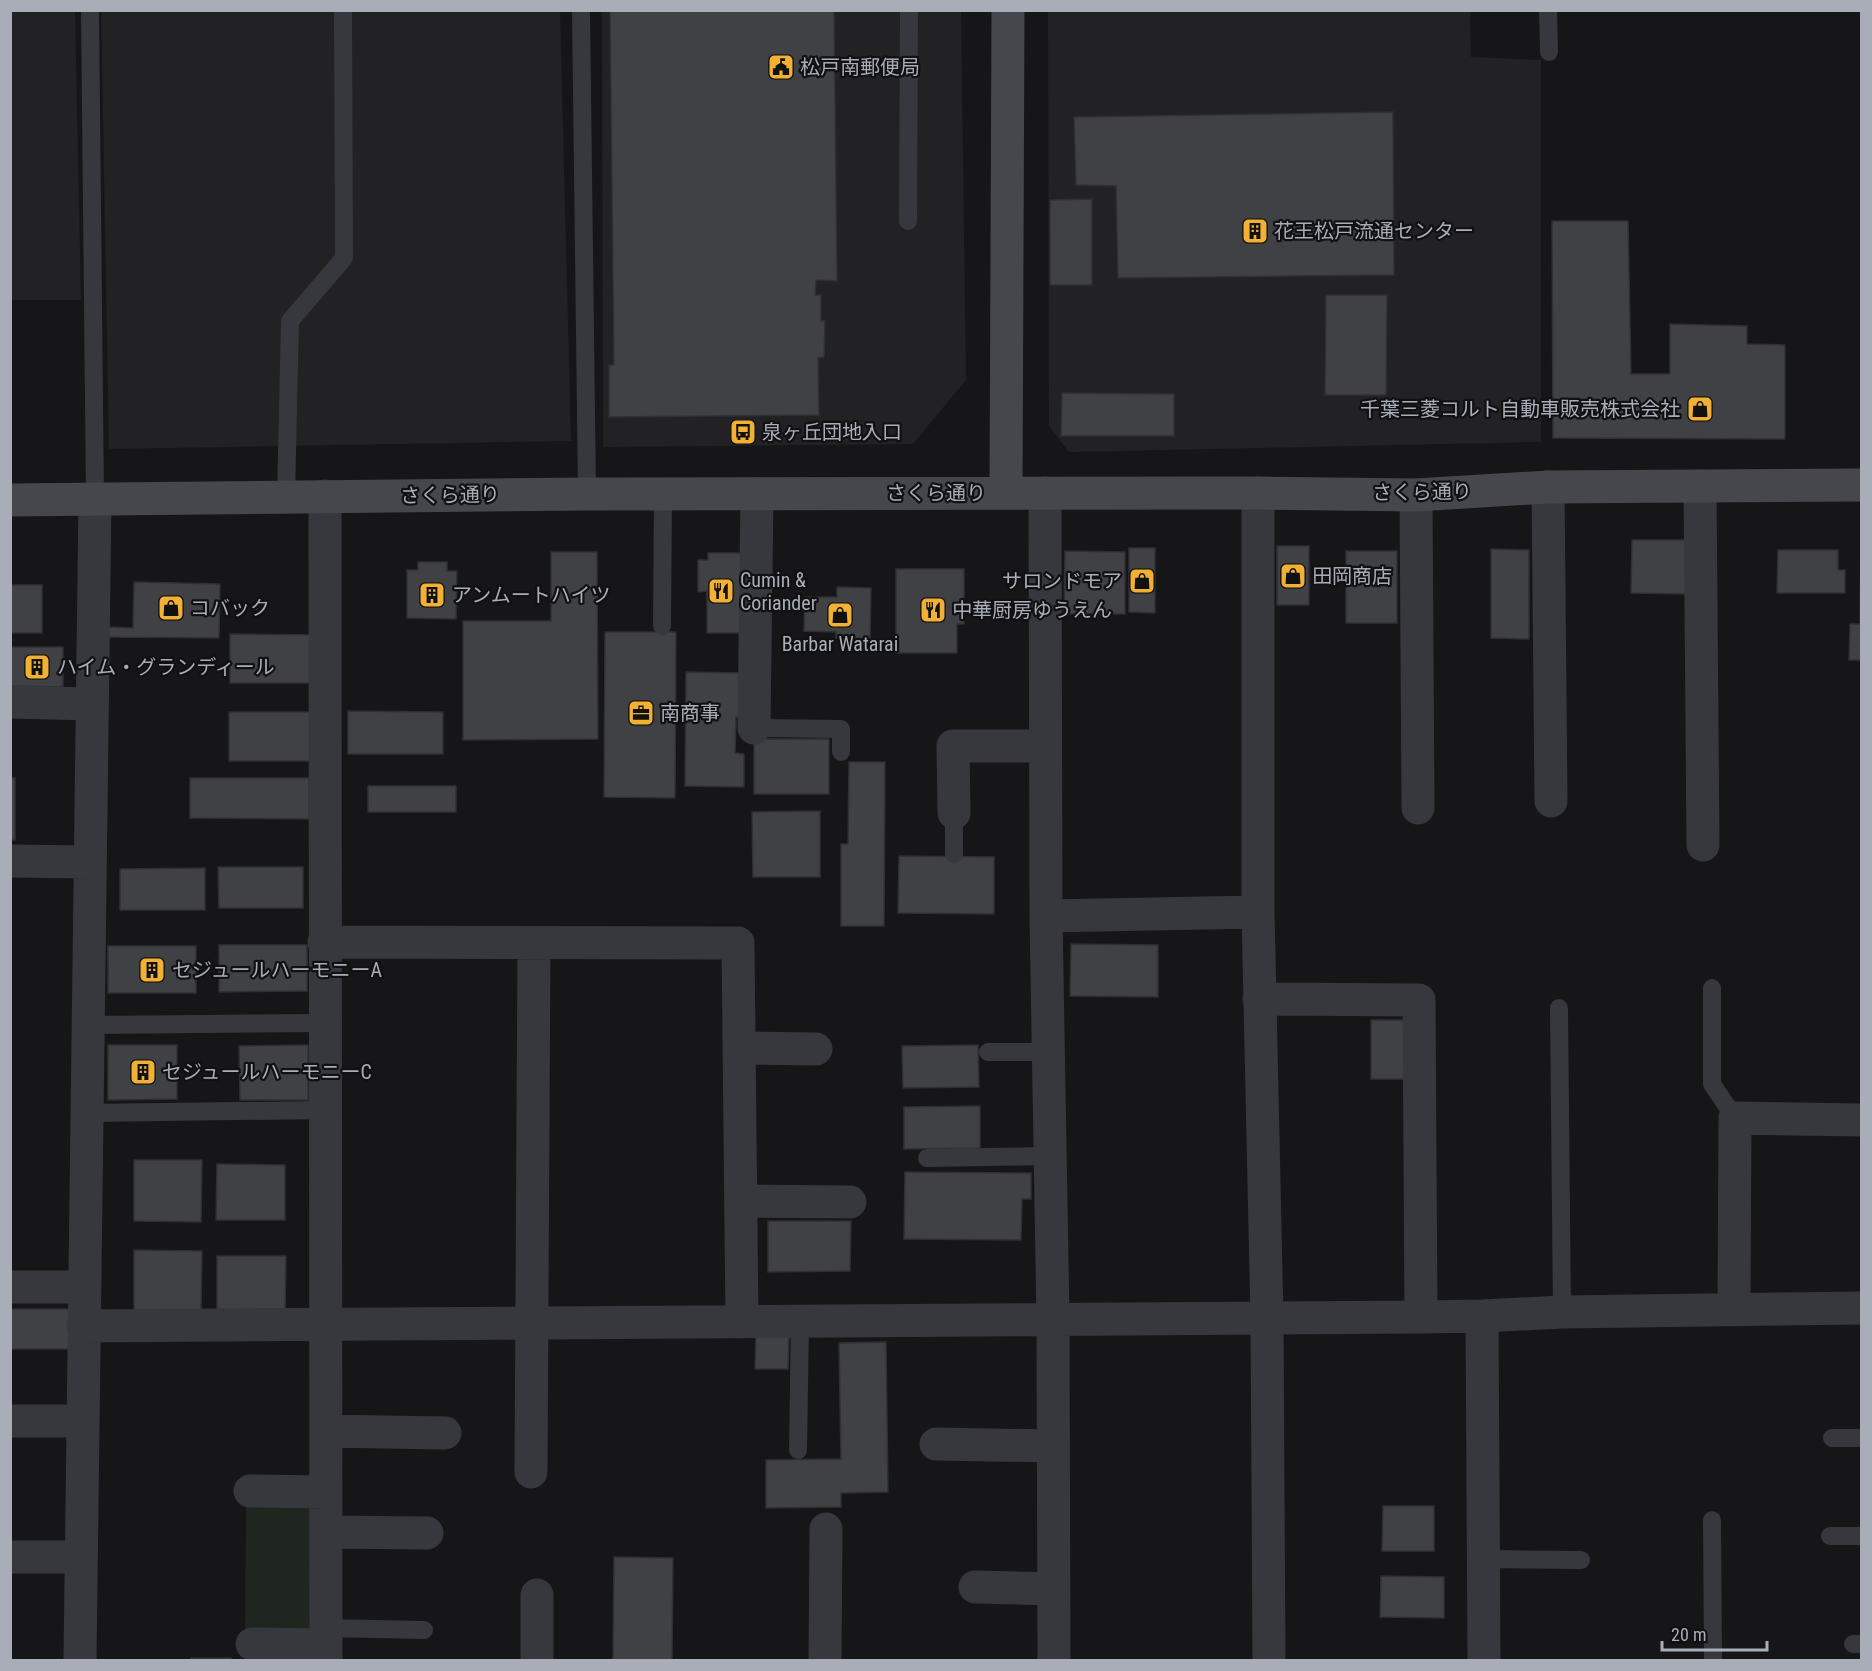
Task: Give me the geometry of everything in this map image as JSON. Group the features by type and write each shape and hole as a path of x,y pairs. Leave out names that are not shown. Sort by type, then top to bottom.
{"street":[{"path":"1006,493 1008,10"},
{"name":"さくら通り","path":"10,500 587,494 1258,493 1416,495 1548,487 1862,485"},
{"path":"1700,486 1703,845"},
{"path":"1548,487 1551,801"},
{"path":"1045,493 1046,916 1053,1319 1054,1660"},
{"path":"1258,493 1258,912 1267,1318 1269,1660"},
{"path":"754,728 757,494"},
{"path":"1416,495 1418,808"},
{"path":"252,1644 326,1644 325,496"},
{"path":"80,1660 95,499"},
{"path":"10,702 92,704"},
{"path":"954,813 953,746 1045,746"},
{"path":"10,861 90,862"},
{"path":"1046,916 1258,912"},
{"path":"324,942 738,943 741,1322"},
{"path":"531,1473 534,943"},
{"path":"1259,999 1419,1000 1421,1317"},
{"path":"739,1048 816,1049"},
{"path":"1734,1310 1735,1118 1862,1120"},
{"path":"741,1202 850,1202"},
{"path":"10,1287 84,1287"},
{"path":"83,1326 1421,1317 1562,1312 1862,1308"},
{"path":"1482,1316 1484,1660"},
{"path":"10,1421 82,1421"},
{"path":"326,1431 445,1433"},
{"path":"936,1444 1053,1446"},
{"path":"250,1491 326,1492"},
{"path":"825,1660 826,1528"},
{"path":"326,1532 427,1533"},
{"path":"10,1557 81,1557"},
{"path":"975,1587 1054,1589"},
{"path":"537,1595 537,1660"}],"lane":[{"path":"90,10 95,499"},
{"path":"286,497 290,321 344,258 343,10"},
{"path":"581,10 587,494"},
{"path":"908,221 909,10"},
{"path":"1548,10 1549,52"},
{"path":"662,626 663,494"},
{"path":"754,728 841,729 841,752"},
{"path":"954,813 954,854"},
{"path":"1712,988 1712,1084 1735,1118"},
{"path":"1559,1008 1562,1312"},
{"path":"88,1025 324,1023"},
{"path":"988,1052 1049,1052"},
{"path":"87,1113 325,1110"},
{"path":"927,1158 1050,1156"},
{"path":"798,1450 800,1321"},
{"path":"1832,1438 1862,1438"},
{"path":"1712,1520 1713,1660"},
{"path":"1830,1536 1862,1536"},
{"path":"1484,1559 1581,1560"},
{"path":"326,1644 424,1630"}],"shaded area":[{"path":"10,11 75,11 81,300 11,300"},
{"path":"101,11 560,11 571,441 109,449"},
{"path":"602,11 961,11 966,380 913,444 603,447"},
{"path":"1048,11 1470,11 1471,57 1541,60 1541,442 1069,452 1049,426"},
{"path":"246,1505 308,1505 315,1514 314,1627 308,1634 245,1633"}],"building":[{"path":"610,10 834,10 837,281 816,280 815,295 821,295 821,321 825,321 824,357 818,358 819,415 609,417 609,365 614,365"},
{"name":"花王松戸流通センター","path":"1393,112 1394,275 1118,278 1116,186 1076,185 1074,117"},
{"path":"1092,199 1092,285 1050,285 1050,200"},
{"path":"1552,221 1628,221 1631,374 1670,374 1670,324 1747,326 1747,344 1785,345 1785,439 1553,438"},
{"path":"1326,295 1387,295 1386,395 1325,395"},
{"path":"1062,393 1174,394 1174,436 1061,436"},
{"path":"1861,539 1862,660 1849,660 1850,624 1860,624"},
{"path":"1632,540 1686,540 1686,594 1631,593"},
{"path":"1277,546 1309,546 1309,605 1277,605"},
{"path":"1129,548 1155,548 1155,613 1129,612"},
{"path":"1491,549 1529,550 1529,639 1491,638"},
{"path":"1778,550 1838,550 1838,570 1845,570 1845,593 1777,593"},
{"path":"1065,551 1125,552 1125,614 1064,614"},
{"path":"1346,551 1397,551 1397,623 1346,623"},
{"path":"551,552 597,552 598,739 463,740 463,621 551,621"},
{"path":"708,553 743,553 744,633 707,633 707,591 698,592 698,560 708,560"},
{"name":"アンムートハイツ","path":"418,562 447,562 447,571 457,571 456,619 407,618 407,570 418,570"},
{"path":"896,569 964,569 964,624 957,624 957,653 896,653"},
{"path":"134,582 220,584 219,638 107,637 107,627 133,628"},
{"path":"10,585 42,585 42,633 10,633"},
{"path":"837,587 871,588 870,639 836,638 836,632 804,631 805,597 837,597"},
{"path":"605,632 676,632 675,798 604,797"},
{"path":"230,634 313,635 313,683 230,683"},
{"name":"ハイム・グランディール","path":"10,647 63,647 63,687 10,686"},
{"path":"686,672 740,673 740,717 736,717 735,753 744,754 744,787 685,786"},
{"path":"348,711 443,712 443,754 348,754"},
{"path":"229,712 312,712 312,761 229,761"},
{"path":"754,739 829,739 829,794 754,794"},
{"path":"849,762 885,762 884,926 841,926 841,844 848,844"},
{"path":"10,778 15,778 15,840 10,840"},
{"path":"190,778 309,778 309,819 190,818"},
{"path":"368,786 456,786 456,812 368,812"},
{"path":"820,811 820,877 753,877 752,812"},
{"path":"899,856 994,857 994,914 898,913"},
{"path":"218,867 303,867 303,908 219,908"},
{"path":"205,868 205,910 120,910 120,869"},
{"path":"1071,944 1158,945 1158,997 1070,996"},
{"path":"219,945 307,945 307,991 219,992"},
{"name":"セジュールハーモニーA","path":"108,946 196,946 196,993 108,993"},
{"path":"1371,1020 1404,1020 1404,1079 1371,1079"},
{"name":"セジュールハーモニーC","path":"108,1045 177,1045 177,1099 108,1100"},
{"path":"308,1045 308,1100 240,1100 239,1046"},
{"path":"978,1045 979,1087 903,1088 902,1046"},
{"path":"980,1106 980,1148 904,1149 904,1107"},
{"path":"134,1160 202,1160 201,1222 134,1221"},
{"path":"217,1164 285,1165 285,1220 216,1220"},
{"path":"905,1172 1031,1173 1031,1199 1022,1199 1021,1240 904,1239"},
{"path":"768,1221 851,1221 850,1271 768,1272"},
{"path":"134,1250 202,1251 201,1312 134,1312"},
{"path":"217,1256 286,1256 285,1312 217,1311"},
{"path":"10,1309 69,1309 69,1349 10,1349"},
{"path":"756,1335 789,1336 788,1369 755,1369"},
{"path":"886,1342 888,1492 841,1493 841,1507 766,1508 766,1460 841,1459 839,1343"},
{"path":"1383,1506 1434,1506 1434,1551 1382,1551"},
{"path":"614,1557 673,1558 672,1660 613,1660"},
{"path":"1381,1576 1444,1577 1444,1618 1380,1617"},
{"path":"191,1658 231,1658 231,1660 191,1660"}],"place":[{"name":"松戸南郵便局","path":"781,67"},
{"name":"花王松戸流通センター","path":"1255,231"},
{"name":"千葉三菱コルト自動車販売株式会社","path":"1700,409"},
{"name":"泉ヶ丘団地入口","path":"743,432"},
{"name":"田岡商店","path":"1293,576"},
{"name":"サロンドモア","path":"1142,581"},
{"name":"Cumin & Coriander","path":"721,591"},
{"name":"アンムートハイツ","path":"432,595"},
{"name":"コバック","path":"171,608"},
{"name":"中華厨房ゆうえん","path":"933,610"},
{"name":"Barbar Watarai","path":"840,615"},
{"name":"ハイム・グランディール","path":"37,667"},
{"name":"南商事","path":"641,713"},
{"name":"セジュールハーモニーA","path":"152,970"},
{"name":"セジュールハーモニーC","path":"143,1072"}]}
